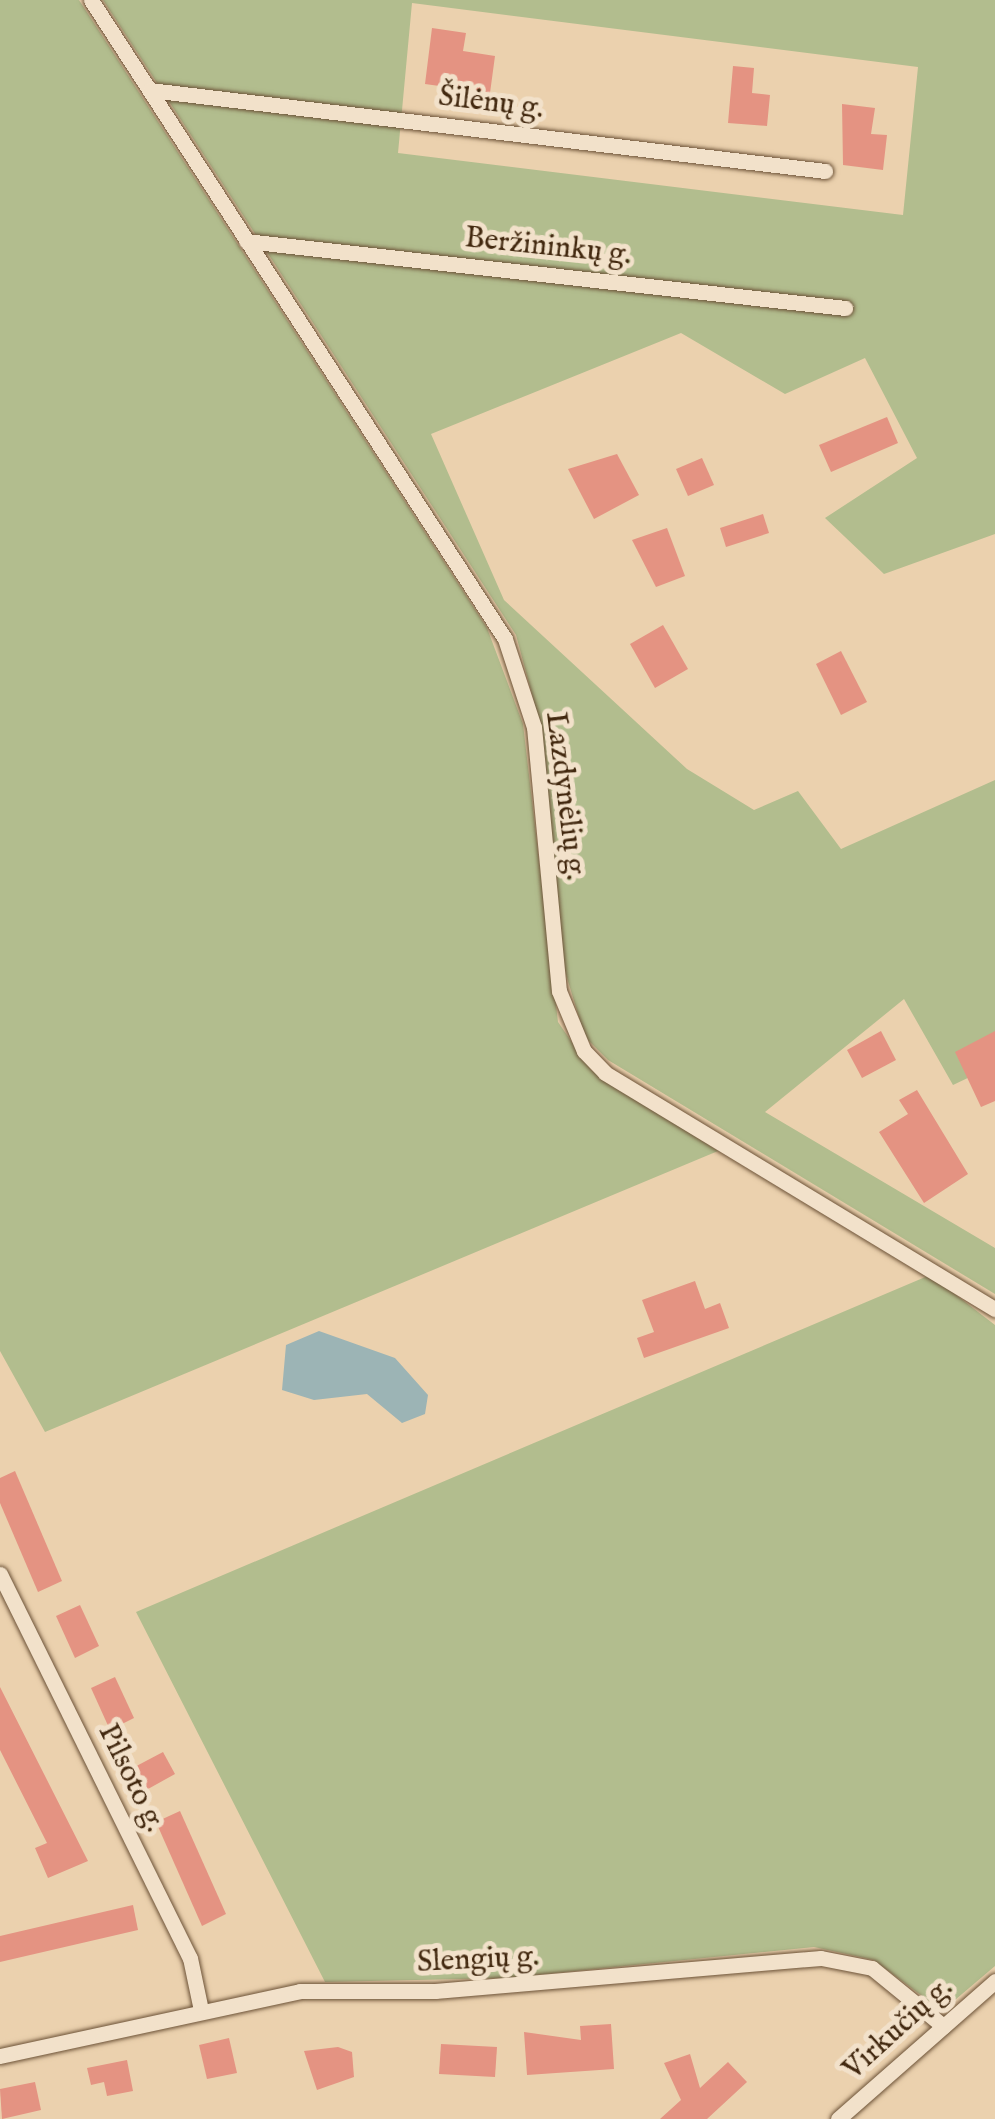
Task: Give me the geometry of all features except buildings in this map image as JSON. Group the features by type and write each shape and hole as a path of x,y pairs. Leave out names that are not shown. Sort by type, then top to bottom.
{"street":[{"name":"Lazdynėlių g.","path":"92,0 505,639 534,727 559,991 584,1051 605,1073 995,1309"},
{"name":"Šilėnų g.","path":"150,90 826,171"},
{"name":"Beržininkų g.","path":"246,241 845,308"},
{"name":"Pilsoto g.","path":"0,1574 190,1958 200,2010"},
{"name":"Slengių g.","path":"0,2056 200,2010 300,1992 435,1991 821,1958 872,1968 943,2026"},
{"name":"Virkučių g.","path":"838,2119 995,1981"}],"green space":[{"path":"0,0 79,0 487,628 523,724 558,1022 591,1070 718,1151 45,1432 0,1351"},
{"path":"103,0 995,0 995,534 884,574 825,518 917,458 865,358 785,394 681,333 431,434 504,600 687,769 754,810 798,791 841,849 995,780 995,1065 953,1085 904,999 765,1112 995,1248 995,1294 608,1060 585,1037 564,968 541,728 516,635","holes":["412,3 918,67 903,215 398,153"]},
{"path":"930,1275 995,1325 995,1966 942,2011 874,1960 814,1947 506,1978 325,1982 136,1612"}],"water":[{"path":"319,1331 395,1358 428,1395 425,1414 402,1423 367,1394 314,1400 282,1390 286,1345"}]}
